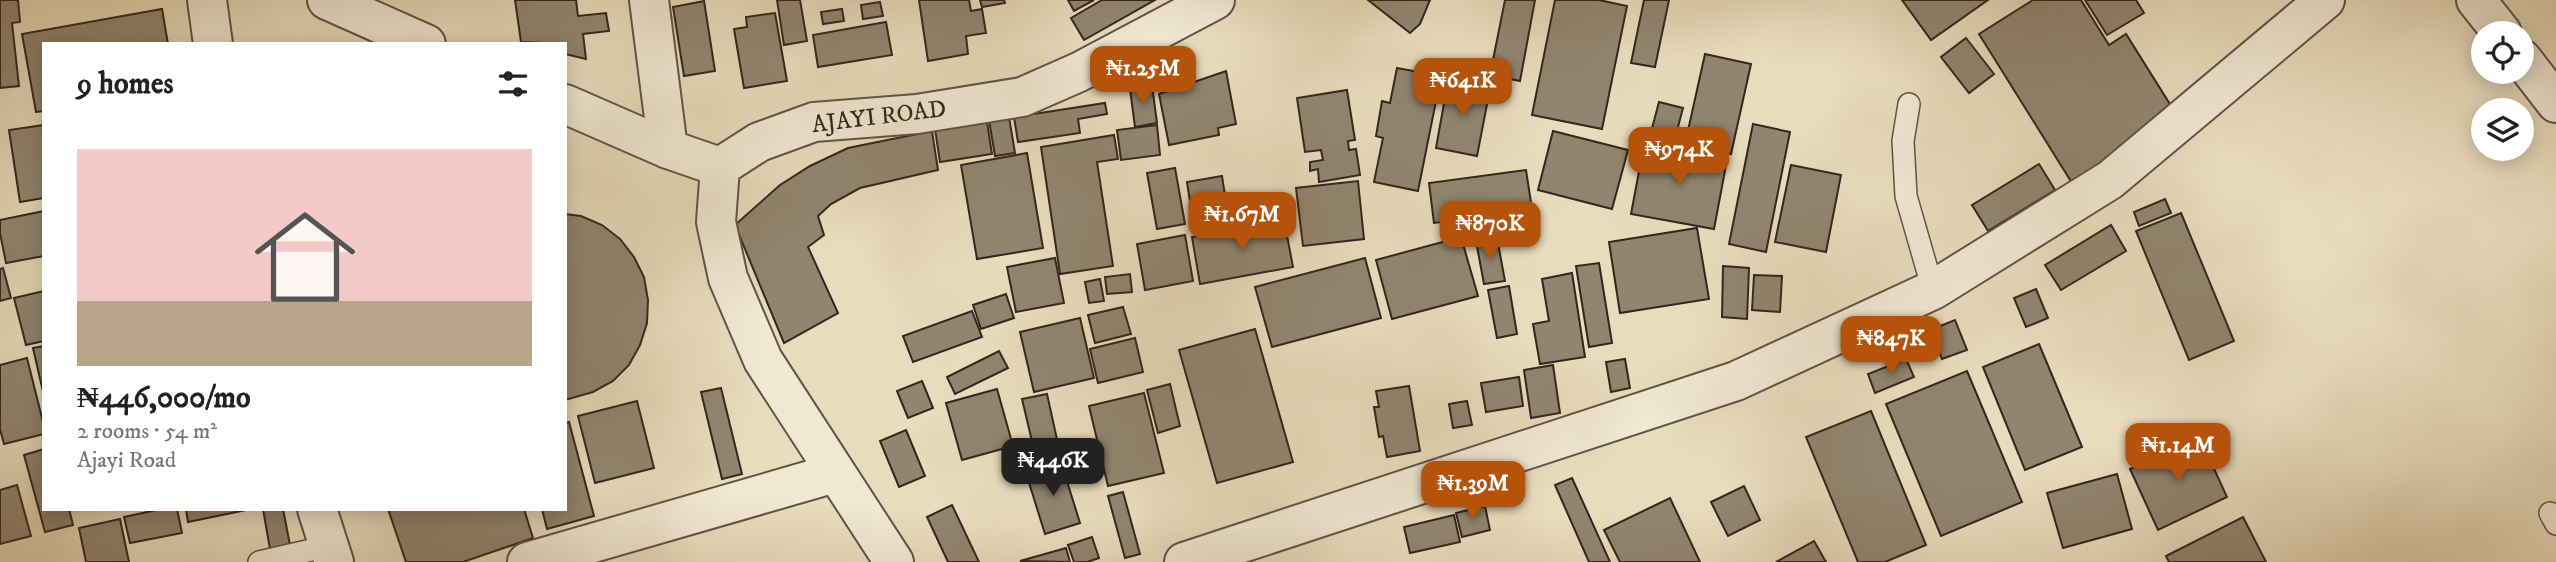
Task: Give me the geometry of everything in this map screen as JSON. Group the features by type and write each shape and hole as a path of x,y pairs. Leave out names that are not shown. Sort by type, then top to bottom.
{"street":[{"path":"207,0 212,42"},
{"path":"327,0 422,42"},
{"path":"649,0 668,149"},
{"name":"AJAYI ROAD","path":"720,167 760,142 814,122 917,114 1022,97 1079,72 1215,0"},
{"path":"1184,562 1736,381 1933,290 2110,180 2325,0"},
{"path":"2476,0 2493,21"},
{"path":"2534,75 2556,103"},
{"path":"567,105 668,149 720,167 716,222 728,278 763,360 894,562"},
{"path":"527,562 835,472"},
{"path":"318,511 331,554"}],"lane":[{"path":"1909,104 1903,141 1906,196 1933,290"},
{"path":"259,562 331,554"}],"building":[{"path":"0,0 18,0 20,22 12,23 19,86 0,88"},
{"path":"515,0 576,0 578,16 606,13 609,31 583,34 586,59 567,54 567,42 521,42"},
{"path":"777,0 800,0 807,41 784,45"},
{"path":"919,0 969,0 971,11 982,9 986,33 966,36 968,54 928,61"},
{"path":"980,0 1004,0 1005,3 982,7"},
{"path":"1068,0 1094,0 1074,11"},
{"path":"1102,0 1155,0 1084,40 1071,18"},
{"path":"1368,0 1430,0 1420,24 1410,33"},
{"path":"1505,0 1535,0 1520,81 1490,75"},
{"path":"1555,0 1599,0 1627,6 1602,129 1532,115"},
{"path":"1644,0 1669,0 1655,67 1631,63"},
{"path":"1902,0 1988,0 1931,40"},
{"path":"2033,0 2081,0 2109,45 2126,34 2178,117 2072,183 1979,34"},
{"path":"2085,0 2136,0 2144,13 2107,35"},
{"path":"704,1 715,71 684,76 673,7"},
{"path":"880,2 883,16 863,19 861,5"},
{"path":"162,9 168,42 42,42 42,111 36,112 22,34"},
{"path":"842,9 844,21 823,24 821,12"},
{"path":"775,13 787,81 744,88 734,29 747,27 746,17"},
{"path":"886,22 892,55 818,67 813,35"},
{"path":"1966,38 1994,74 1969,93 1941,57"},
{"path":"1705,54 1751,64 1731,154 1685,144"},
{"path":"1397,68 1441,76 1418,191 1374,182 1383,138 1376,136 1382,101 1390,103"},
{"path":"1226,71 1236,124 1218,128 1219,135 1169,145 1159,94"},
{"path":"1448,81 1490,89 1477,156 1436,148"},
{"path":"1152,85 1157,123 1135,127 1130,89"},
{"path":"1347,90 1355,140 1348,141 1349,150 1356,149 1360,175 1319,182 1318,169 1310,171 1310,162 1323,160 1321,150 1305,152 1297,98"},
{"path":"1659,102 1683,108 1674,142 1650,136"},
{"path":"1105,103 1107,114 1078,119 1080,133 1018,142 1014,117"},
{"path":"1009,117 1015,153 995,156 989,120"},
{"path":"987,122 992,154 940,162 935,129"},
{"path":"1753,124 1790,132 1766,252 1729,244"},
{"path":"42,125 42,198 20,202 9,130"},
{"path":"1157,125 1160,155 1121,160 1117,130"},
{"path":"932,131 938,170 860,188 831,204 818,216 824,235 808,247 838,313 784,343 735,225 780,185 810,166 848,148"},
{"path":"1553,131 1628,150 1612,209 1538,190"},
{"path":"1114,135 1118,159 1097,162 1113,266 1060,274 1041,147"},
{"path":"1644,145 1727,160 1714,229 1631,214"},
{"path":"1027,153 1043,248 977,259 961,165"},
{"path":"2039,164 2055,190 1988,231 1972,205"},
{"path":"1791,165 1841,175 1826,252 1775,242"},
{"path":"1175,168 1185,224 1157,229 1147,173"},
{"path":"1526,170 1534,222 1506,225 1505,214 1434,223 1429,183"},
{"path":"1222,176 1226,202 1191,208 1187,182"},
{"path":"1358,181 1364,239 1303,246 1296,188"},
{"path":"2165,199 2171,213 2139,226 2134,212"},
{"path":"42,211 42,256 6,263 0,220"},
{"path":"2181,213 2234,341 2189,360 2136,231"},
{"path":"567,214 581,216 602,225 620,239 634,257 644,277 648,300 647,323 640,345 629,365 613,381 593,392 567,399"},
{"path":"1284,220 1293,267 1200,284 1192,237"},
{"path":"2111,225 2126,251 2061,290 2045,265"},
{"path":"1697,228 1709,299 1620,313 1609,242"},
{"path":"1185,235 1193,281 1145,290 1137,244"},
{"path":"1461,237 1478,296 1392,319 1376,260"},
{"path":"1497,238 1505,281 1484,284 1476,241"},
{"path":"1055,258 1064,303 1016,312 1007,267"},
{"path":"1365,258 1381,318 1272,347 1255,287"},
{"path":"1599,263 1612,343 1589,347 1576,266"},
{"path":"1723,266 1749,268 1747,319 1722,317"},
{"path":"3,268 11,298 0,301 0,269"},
{"path":"1572,273 1585,357 1540,364 1533,324 1549,321 1542,279"},
{"path":"1130,274 1132,292 1107,294 1105,277"},
{"path":"1754,275 1782,276 1780,312 1752,310"},
{"path":"1100,279 1104,301 1089,303 1085,282"},
{"path":"1509,286 1517,334 1497,338 1488,290"},
{"path":"2036,289 2048,318 2026,327 2014,298"},
{"path":"42,291 42,341 26,345 14,298"},
{"path":"1006,294 1014,318 981,329 973,305"},
{"path":"1123,307 1131,334 1095,343 1088,315"},
{"path":"972,311 982,337 913,362 903,336"},
{"path":"1080,318 1094,378 1034,392 1020,332"},
{"path":"1955,320 1967,350 1942,359 1930,330"},
{"path":"1255,329 1293,462 1217,483 1179,350"},
{"path":"1135,338 1143,372 1098,383 1090,349"},
{"path":"2039,344 2082,447 2025,470 1983,367"},
{"path":"42,346 42,387 33,348"},
{"path":"999,351 1008,368 955,394 947,377"},
{"path":"27,358 42,418 42,434 4,444 0,429 0,365"},
{"path":"1625,359 1630,388 1611,392 1606,362"},
{"path":"1906,359 1914,377 1875,393 1868,374"},
{"path":"1553,365 1560,413 1531,418 1524,370"},
{"path":"1967,371 2022,502 1941,536 1886,404"},
{"path":"1519,377 1523,406 1486,412 1481,383"},
{"path":"922,381 933,408 908,418 897,391"},
{"path":"1170,384 1180,426 1158,433 1147,390"},
{"path":"1409,386 1420,451 1387,457 1383,436 1379,437 1374,407 1379,407 1376,391"},
{"path":"721,388 742,474 722,479 701,392"},
{"path":"997,389 1013,446 962,460 946,403"},
{"path":"1144,393 1164,473 1108,486 1089,406"},
{"path":"1047,394 1060,453 1036,458 1022,399"},
{"path":"637,401 654,468 595,483 578,416"},
{"path":"1467,401 1472,425 1453,428 1449,404"},
{"path":"1871,411 1926,545 1885,562 1858,562 1806,437"},
{"path":"567,422 594,516 547,529 542,511 567,511"},
{"path":"906,430 925,476 899,487 880,441"},
{"path":"2199,436 2227,497 2158,530 2130,469"},
{"path":"42,450 42,511 70,511 73,525 45,532 24,455"},
{"path":"1061,462 1080,523 1045,534 1026,473"},
{"path":"2117,474 2132,529 2063,548 2047,493"},
{"path":"1572,478 1610,562 1589,562 1555,485"},
{"path":"17,485 31,536 0,544 0,490"},
{"path":"1744,486 1760,520 1728,536 1711,502"},
{"path":"1123,492 1140,554 1125,558 1108,496"},
{"path":"1670,498 1700,562 1620,562 1604,530"},
{"path":"952,505 979,562 948,562 927,517"},
{"path":"1485,506 1490,530 1462,537 1456,513"},
{"path":"152,511 177,511 182,533 130,543 124,517"},
{"path":"186,511 241,511 188,522"},
{"path":"263,511 283,511 290,545 270,549"},
{"path":"389,511 525,511 533,538 463,562 406,562"},
{"path":"1454,515 1460,542 1410,553 1404,527"},
{"path":"2243,517 2266,562 2169,562 2166,556"},
{"path":"120,519 129,562 86,562 79,528"},
{"path":"1092,537 1099,558 1074,562 1068,545"},
{"path":"1814,541 1826,562 1776,562"},
{"path":"1066,548 1070,562 1020,561"}]}
